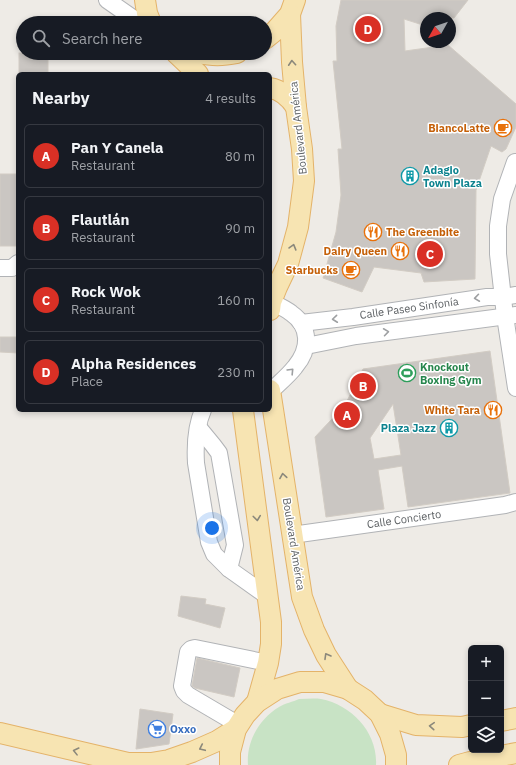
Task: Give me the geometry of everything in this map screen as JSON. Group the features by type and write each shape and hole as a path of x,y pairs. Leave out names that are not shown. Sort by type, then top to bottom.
{"main road":[{"path":"145,0 148,16"},
{"path":"272,33 292,7"},
{"name":"Boulevard América","path":"272,303 277,287 288,264 298,228 304,181 302,149 292,62 292,7"},
{"path":"183,60 196,72"},
{"path":"272,89 285,94 292,100 296,107"},
{"name":"Boulevard América","path":"272,404 302,596 314,630 326,655 348,688"},
{"path":"243,412 271,622 271,644 268,663 257,702"},
{"path":"230,765 230,752 238,727 245,715 257,702 277,689 300,682 324,682 348,688 365,700 380,714 390,734 396,755 396,765"},
{"path":"380,714 416,725 462,727 468,726"},
{"path":"504,720 516,718"},
{"path":"0,732 128,764 170,760 217,741 238,727"},
{"path":"469,764 516,753"}],"street":[{"path":"107,0 130,16"},
{"path":"515,162 502,199 498,226 498,254 509,296 516,388"},
{"name":"Calle Paseo Sinfonía","path":"301,322 352,317 487,297 509,296"},
{"path":"272,306 291,313 301,322 306,335 306,346 295,368 272,389"},
{"name":"Calle Paseo Sinfonía","path":"306,346 356,336 511,315"},
{"path":"202,412 196,442 196,463 208,542 214,554 229,569 267,596"},
{"path":"198,428 219,453 235,545 229,569"},
{"name":"Calle Concierto","path":"292,535 505,505 516,502"},
{"path":"238,727 184,691 182,686 188,652 195,648 268,663"}],"green space":[{"path":"299,699 321,699 332,702 353,714 361,722 373,742 376,765 248,765 249,748 255,732 265,718 284,704"}],"building":[{"name":"Adagio Town Plaza","path":"341,0 468,0 456,15 456,12 420,12 420,24 404,19 405,51 426,48 451,48 516,104 516,127 506,149 502,152 491,146 476,190 475,279 424,282 421,273 374,267 362,292 323,278 336,232 341,195 338,149 342,149 333,61 337,61 336,26"},
{"path":"19,60 48,60 48,72 19,72"},
{"path":"0,174 16,174 16,246 0,246"},
{"path":"0,337 16,337 16,353 0,352"},
{"name":"Plaza Jazz","path":"490,351 510,493 408,507 402,466 378,470 384,509 326,517 315,437 345,405 363,369","holes":["393,404 401,455 374,459 370,438"]},
{"path":"181,596 206,599 205,604 225,608 220,628 178,616"},
{"path":"197,658 240,668 234,697 192,686"},
{"path":"140,709 173,714 169,744 136,749"}],"place":[{"name":"Alpha Residences","path":"368,29"},
{"name":"BiancoLatte","path":"503,128"},
{"name":"Adagio Town Plaza","path":"410,176"},
{"name":"The Greenbite","path":"373,232"},
{"name":"Dairy Queen","path":"400,251"},
{"name":"Rock Wok","path":"430,254"},
{"name":"Starbucks","path":"351,270"},
{"name":"Knockout Boxing Gym","path":"407,373"},
{"name":"Flautlán","path":"363,386"},
{"name":"White Tara","path":"493,410"},
{"name":"Pan Y Canela","path":"347,415"},
{"name":"Plaza Jazz","path":"449,428"},
{"name":"Oxxo","path":"157,729"}]}
